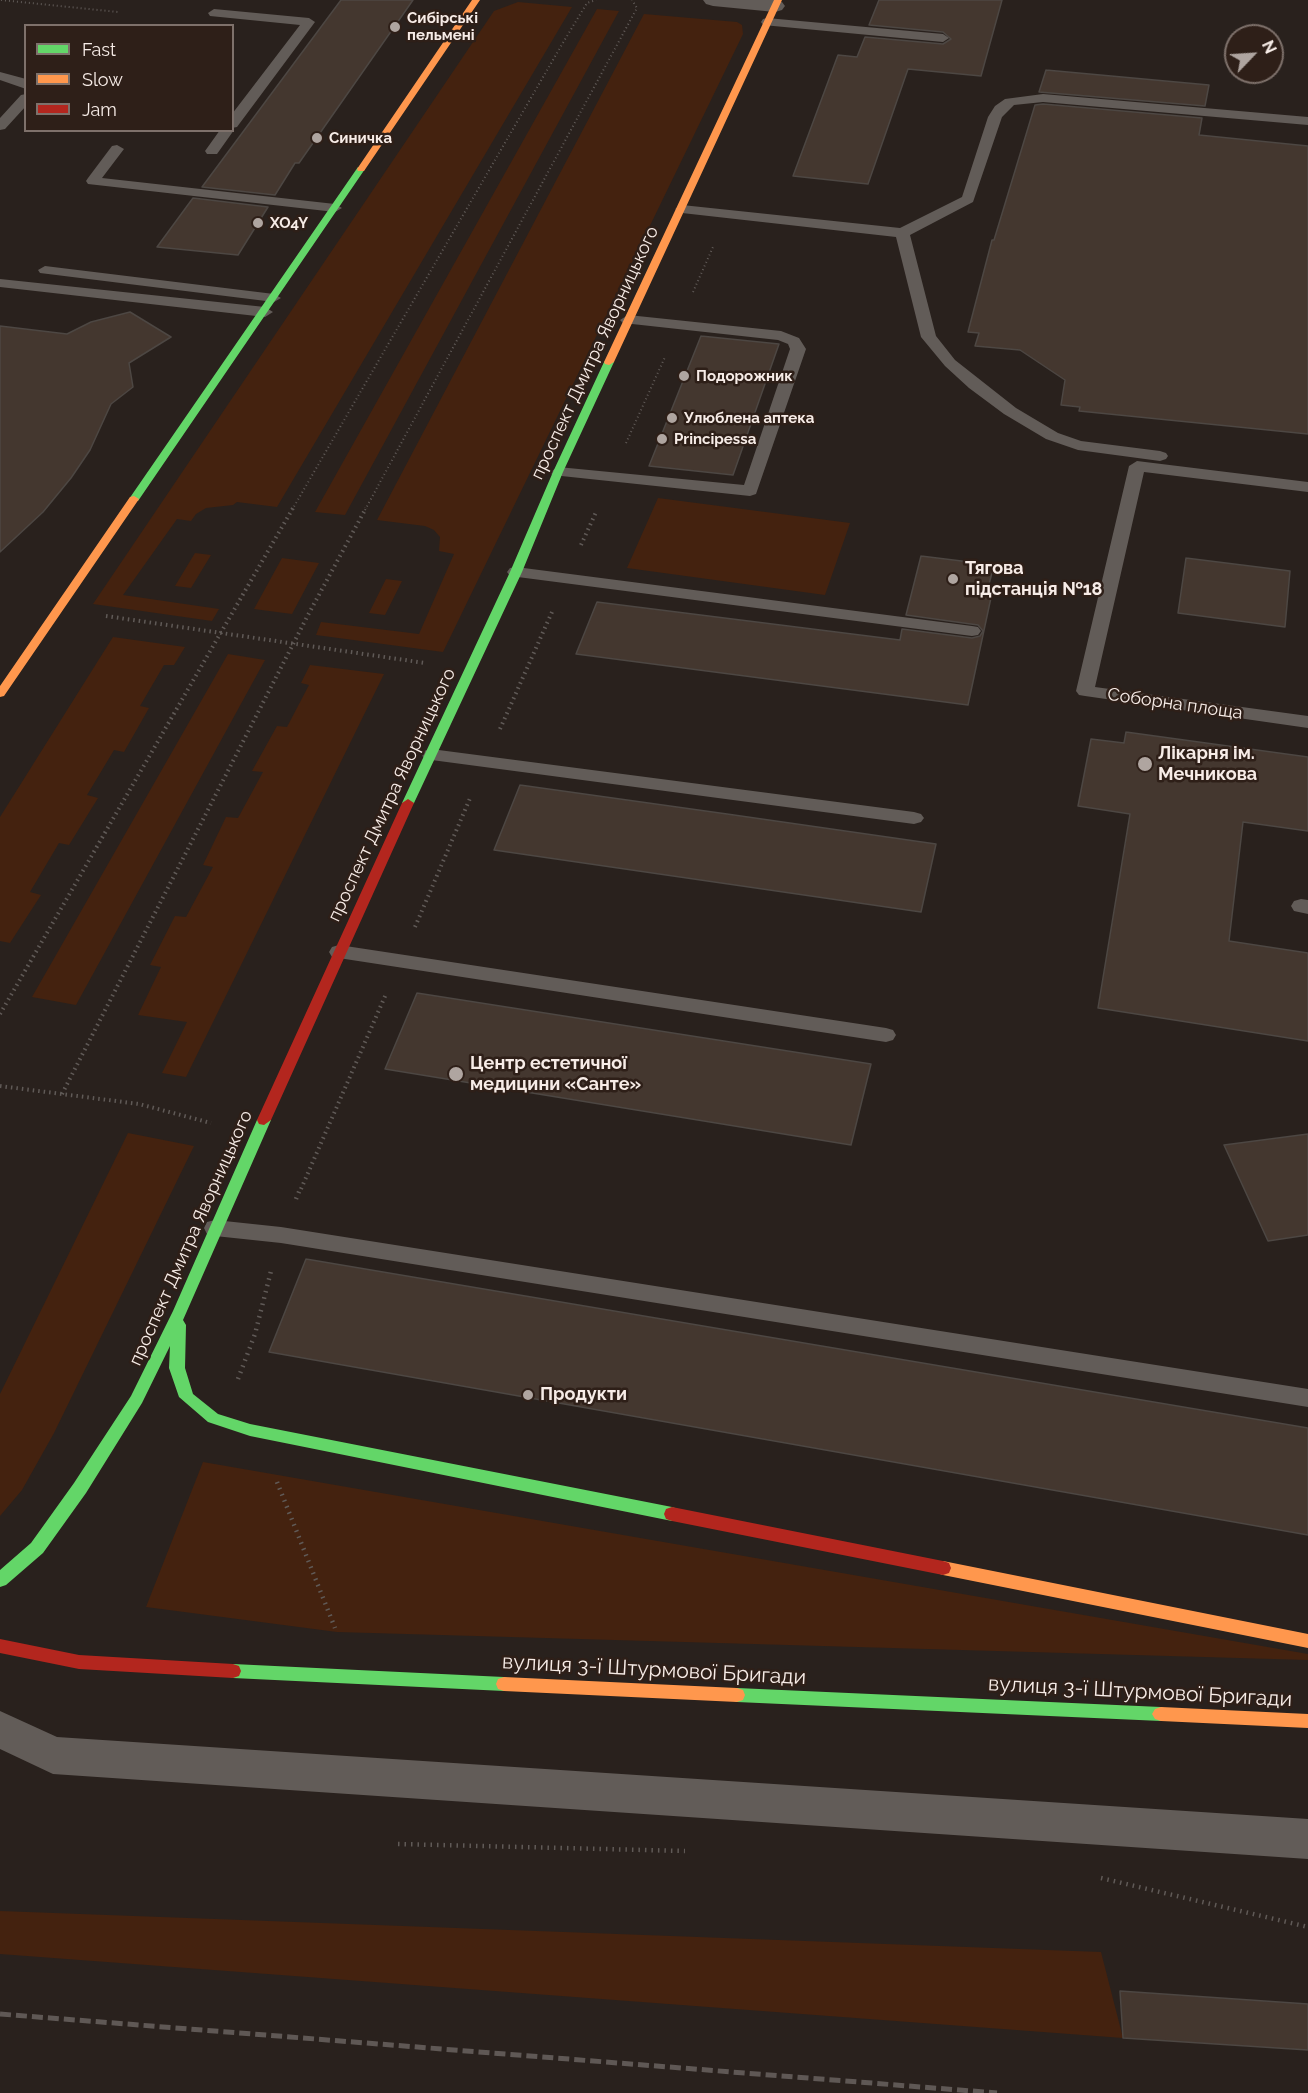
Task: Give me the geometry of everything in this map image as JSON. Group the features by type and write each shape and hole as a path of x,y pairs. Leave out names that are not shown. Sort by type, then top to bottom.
{"main road":[{"path":"0,694 18,659 57,609 265,312 477,0"},
{"name":"проспект Дмитра Яворницького","path":"0,1580 37,1548 80,1488 137,1399 180,1311 214,1228 339,952 516,572 558,472 773,9"},
{"path":"180,1311 177,1368 187,1397 213,1418 250,1430 1308,1641"},
{"name":"вулиця 3-ї Штурмової Бригади","path":"0,1646 79,1662 351,1677 1308,1721"}],"street":[{"path":"713,0 773,9"},
{"path":"0,1729 53,1755 1308,1839"}],"lane":[{"path":"225,0 214,13 309,22 234,121"},
{"path":"773,9 943,38"},
{"path":"0,76 24,84"},
{"path":"682,209 902,233 968,200 995,117 1000,109 1010,102 1043,98 1308,121"},
{"path":"0,126 24,100"},
{"path":"212,151 226,132"},
{"path":"117,149 93,181 335,208"},
{"path":"902,233 928,337 975,385 1010,411 1052,436 1078,445 1308,473"},
{"path":"45,270 274,298"},
{"path":"0,282 265,312"},
{"path":"558,472 750,491 798,349 794,341 781,336 628,320"},
{"name":"Соборна площа","path":"1308,487 1137,466 1085,691 1308,722"},
{"path":"516,572 972,631"},
{"path":"431,755 914,819"},
{"path":"339,952 886,1035"},
{"path":"214,1228 281,1235 1308,1398"}],"path":[{"path":"1,0 118,12"},
{"path":"0,1014 581,12 587,3 596,0"},
{"path":"62,1094 293,643 636,8 632,0"},
{"path":"235,1387 255,1334 281,1235 485,763 727,214"},
{"path":"57,609 523,677"},
{"path":"0,1086 139,1104 219,1125"},
{"path":"274,1476 337,1632"},
{"path":"398,1844 694,1851"},
{"path":"1094,1876 1308,1927"}],"shaded area":[{"path":"518,2 572,7 277,507 237,502 233,505 206,508 196,514 191,521 177,519 123,595 219,609 212,621 93,604 494,11"},
{"path":"597,9 619,11 345,515 315,512"},
{"path":"644,14 737,22 742,25 743,34 443,652 316,635 321,622 419,634 454,554 439,551 440,537 434,530 425,526 377,520"},
{"path":"658,498 850,523 825,595 627,568"},
{"path":"195,553 211,555 191,588 175,586"},
{"path":"282,558 319,563 292,614 254,609"},
{"path":"386,579 402,581 385,615 369,613"},
{"path":"113,637 185,647 174,665 164,665 140,706 149,708 124,752 114,750 87,795 98,798 69,845 59,843 30,892 41,895 10,943 0,941 0,817"},
{"path":"228,654 265,660 76,1005 32,997"},
{"path":"310,665 384,674 186,1077 162,1073 187,1022 138,1015 161,967 150,965 175,916 186,917 213,867 203,865 226,817 238,818 263,772 252,771 277,726 287,727 309,685 301,683"},
{"path":"128,1133 194,1146 54,1433 22,1490 0,1516 0,1394"},
{"path":"203,1462 1308,1654 1308,1660 337,1632 146,1607"},
{"path":"0,1911 1101,1952 1123,2038 0,1954"}],"building":[{"path":"341,0 413,0 299,163 295,163 275,195 202,187"},
{"path":"879,0 1002,0 981,76 908,69 868,184 793,176 838,55 857,57 865,37 943,44 951,39 943,32 869,25"},
{"path":"1046,70 1209,85 1205,106 1039,92"},
{"path":"1035,105 1202,118 1199,135 1308,146 1308,434 1079,411 1080,407 1061,405 1065,380 1020,350 975,346 979,333 968,332 992,240 994,240"},
{"path":"193,198 268,207 238,255 157,247"},
{"path":"130,312 171,337 129,363 133,387 111,404 90,450 71,478 43,512 0,552 0,326 67,334 91,322"},
{"path":"701,336 779,344 733,475 649,466"},
{"path":"921,556 994,565 987,592 992,593 968,705 576,654 597,602 900,640 902,629 972,638 980,636 983,631 978,625 906,615"},
{"path":"1186,558 1290,571 1285,627 1178,613"},
{"path":"1126,732 1308,757 1308,831 1243,822 1229,941 1308,953 1308,1041 1098,1008 1130,814 1078,806 1091,739 1124,743"},
{"path":"520,785 936,844 921,912 494,850"},
{"path":"417,993 871,1064 851,1145 385,1069"},
{"path":"1308,1134 1308,1235 1268,1241 1224,1145"},
{"path":"306,1259 1308,1428 1308,1535 269,1352"},
{"path":"1120,1991 1308,2004 1308,2050 1123,2038"}],"railway":[{"path":"0,2014 997,2093"}],"traffic: fast":[{"path":"134,499 361,169"},
{"path":"408,803 516,572 558,472 609,362"},
{"path":"0,1580 37,1548 80,1488 137,1399 180,1311 264,1120"},
{"path":"179,1325 177,1368 187,1397 213,1418 250,1430 672,1514"},
{"path":"233,1671 504,1684"},
{"path":"737,1695 1161,1714"}],"traffic: slow":[{"path":"361,169 476,0"},
{"path":"609,362 778,0"},
{"path":"0,694 134,499"},
{"path":"943,1568 1308,1641"},
{"path":"504,1684 737,1695"},
{"path":"1161,1714 1308,1721"}],"traffic: jam":[{"path":"264,1120 408,803"},
{"path":"672,1514 943,1568"},
{"path":"0,1646 79,1662 233,1671"}],"place":[{"name":"Сибірські пельмені","path":"395,27"},
{"name":"Синичка","path":"317,138"},
{"name":"XO4Y","path":"258,223"},
{"name":"Подорожник","path":"684,376"},
{"name":"Улюблена аптека","path":"672,418"},
{"name":"Principessa","path":"662,439"},
{"name":"Тягова пiдстанцiя №18","path":"953,579"},
{"name":"Лікарня ім. Мечникова","path":"1145,764"},
{"name":"Центр естетичної медицини «Санте»","path":"456,1074"},
{"name":"Продукти","path":"528,1395"}]}
